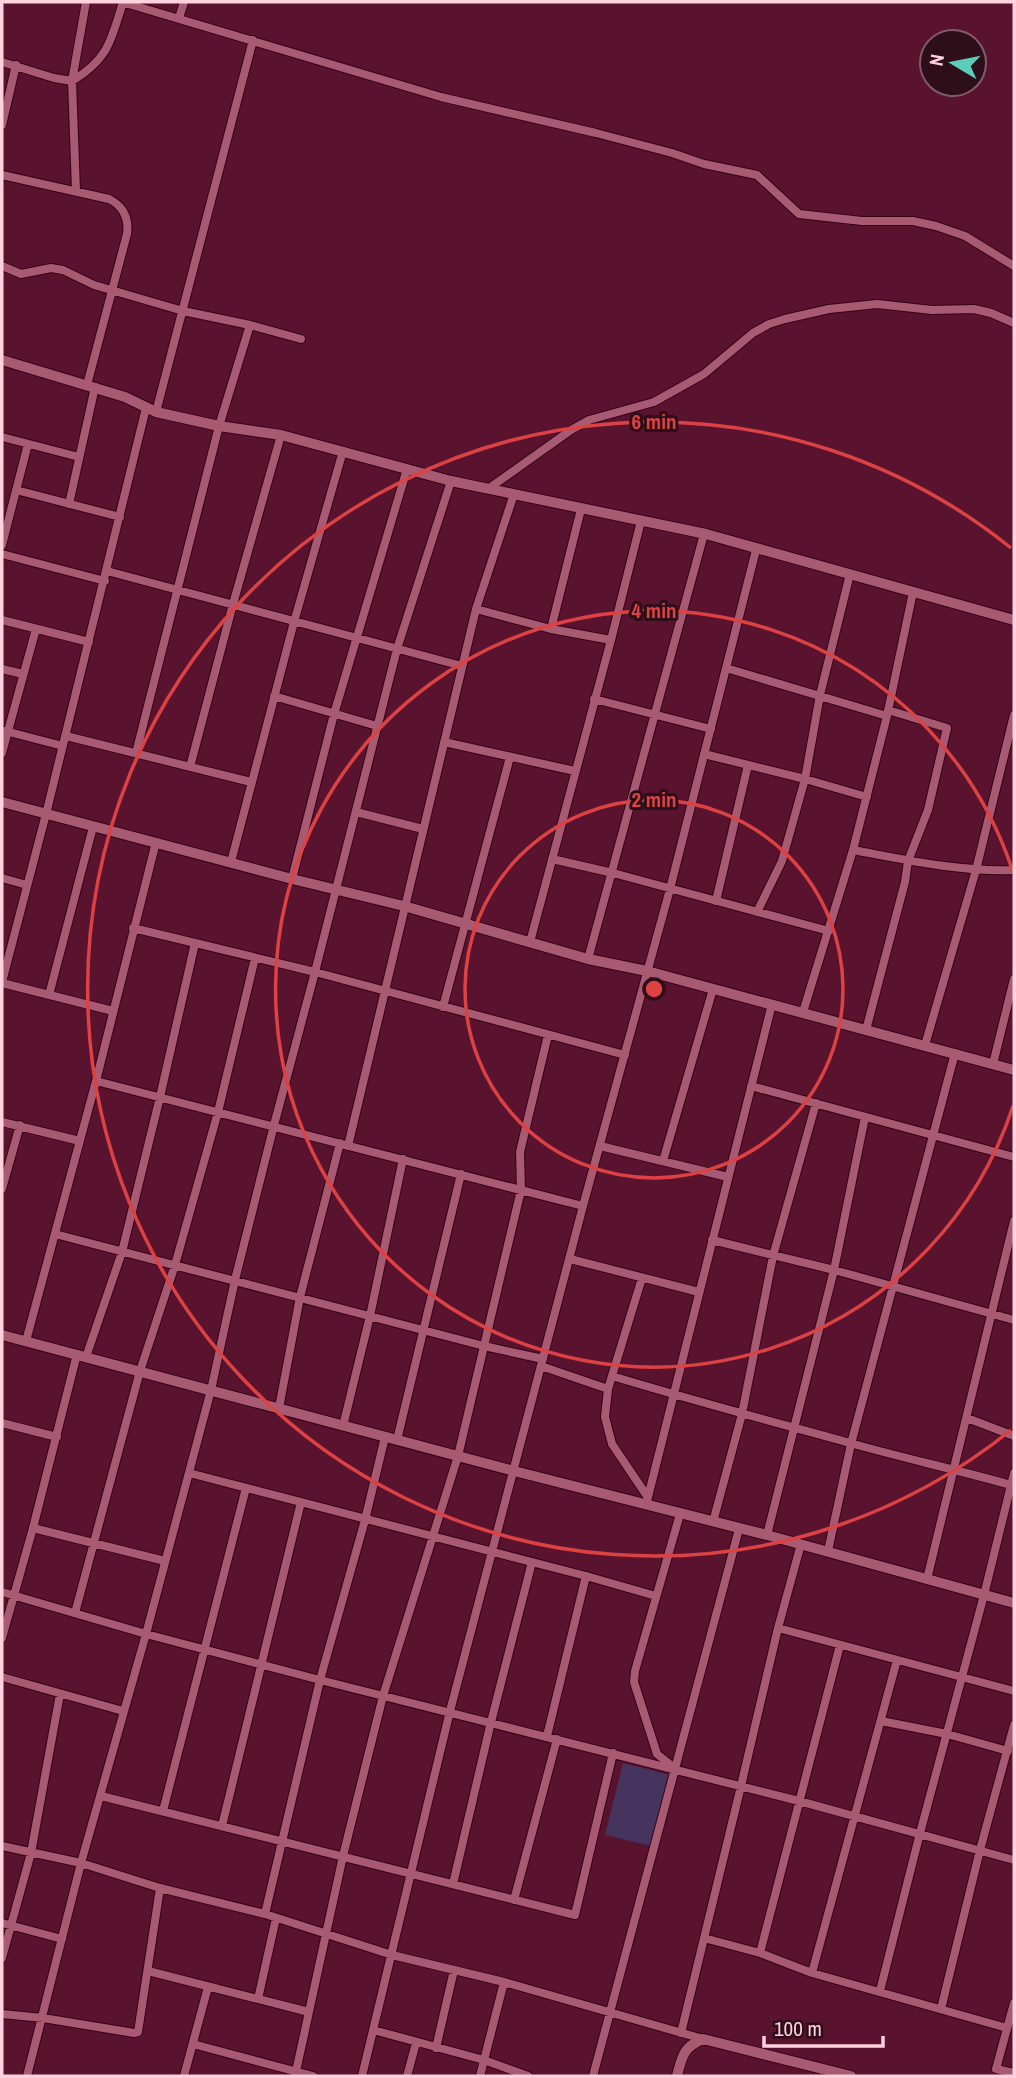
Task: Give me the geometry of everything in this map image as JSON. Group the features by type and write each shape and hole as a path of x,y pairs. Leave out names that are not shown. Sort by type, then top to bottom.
{"street":[{"path":"76,191 72,80 86,2"},
{"path":"2,62 54,78 72,80 100,59 109,45 123,2 441,97 596,133 704,164 757,175 799,214 862,221 913,221 936,226 965,236 1014,266"},
{"path":"179,18 184,2"},
{"path":"113,1011 2,982 121,517 151,410 183,311 253,40"},
{"path":"2,125 16,65"},
{"path":"2,175 108,199 119,205 126,216 127,234 91,386 69,504"},
{"path":"2,266 21,274 51,268 63,270 94,285 183,311 301,339"},
{"path":"488,489 570,430 589,420 654,402 704,374 753,333 769,324 829,309 877,304 932,310 974,309 1014,323"},
{"path":"136,753 219,426 250,325"},
{"path":"2,359 125,397 151,410 219,426 281,435 451,481 704,534 1014,620"},
{"path":"190,767 281,435"},
{"path":"2,437 79,457"},
{"path":"2,545 28,444"},
{"path":"231,862 274,696 343,451"},
{"path":"292,879 334,714 407,469"},
{"path":"27,2076 81,1863 211,1390 235,1280 397,649 451,481"},
{"path":"16,490 121,517"},
{"path":"279,1408 300,1297 386,991 476,609 514,494"},
{"path":"551,629 581,509"},
{"path":"530,942 641,522"},
{"path":"588,959 704,534"},
{"path":"362,2076 450,1711 670,889 756,550"},
{"path":"2,554 105,581"},
{"path":"107,571 462,666"},
{"path":"757,912 782,861 805,779 820,695 850,574"},
{"path":"803,1012 853,850 914,592"},
{"path":"476,609 551,629 611,640"},
{"path":"2,620 89,642"},
{"path":"2,753 4,731 36,629"},
{"path":"726,668 947,728 928,810 908,861 905,882 866,1030"},
{"path":"2,669 23,674"},
{"path":"274,696 377,726"},
{"path":"594,699 711,729"},
{"path":"925,1045 976,870 1014,715"},
{"path":"4,731 63,746"},
{"path":"66,736 251,782"},
{"path":"444,742 575,771"},
{"path":"704,754 867,797"},
{"path":"443,1007 510,757"},
{"path":"716,901 748,765"},
{"path":"2,802 404,906 588,959 647,971 1014,1070"},
{"path":"356,812 423,829"},
{"path":"50,995 93,827"},
{"path":"26,1341 96,1081 156,842"},
{"path":"853,850 976,870 1014,870"},
{"path":"552,859 829,931"},
{"path":"2,878 27,885"},
{"path":"133,928 315,972 625,1055"},
{"path":"2,1638 81,1356 122,1252 195,943"},
{"path":"75,1613 141,1371 175,1265 218,1112 255,958"},
{"path":"993,1064 1014,979"},
{"path":"663,1161 713,989"},
{"path":"646,1500 772,1004"},
{"path":"296,2074 325,1934 383,1696 458,1456 521,1190 520,1152 548,1035"},
{"path":"828,1551 851,1444 955,1053"},
{"path":"96,1081 583,1206"},
{"path":"751,1086 1014,1157"},
{"path":"713,1522 742,1414 773,1256 816,1104"},
{"path":"766,1535 834,1270 865,1116"},
{"path":"2,1122 80,1141"},
{"path":"2,1189 20,1125"},
{"path":"600,1146 728,1177"},
{"path":"343,1426 403,1159"},
{"path":"265,1914 320,1680 365,1520 425,1330 461,1174"},
{"path":"927,1579 1014,1221"},
{"path":"55,1234 484,1346 542,1363 608,1389"},
{"path":"712,1241 834,1270 1014,1320"},
{"path":"570,1259 699,1292"},
{"path":"642,1278 608,1389 605,1417 612,1444 646,1500"},
{"path":"2,1335 514,1471 646,1500 680,1514 828,1551 1014,1603"},
{"path":"612,1376 851,1444 1011,1485"},
{"path":"967,1418 1014,1436"},
{"path":"2,1423 57,1437"},
{"path":"188,1473 656,1596"},
{"path":"880,1991 920,1833 1010,1504 1014,1473"},
{"path":"163,1811 246,1488"},
{"path":"222,1826 301,1503"},
{"path":"676,1769 657,1754 634,1682 680,1514"},
{"path":"33,1528 165,1561"},
{"path":"593,2076 739,1529"},
{"path":"681,2033 778,1628 801,1544"},
{"path":"453,1884 532,1562"},
{"path":"547,1736 586,1576"},
{"path":"2,1592 146,1634 855,1815 1014,1860"},
{"path":"778,1628 1014,1690"},
{"path":"760,1953 840,1645"},
{"path":"812,1973 897,1660"},
{"path":"2,1677 124,1711"},
{"path":"2,1958 31,1853 60,1694"},
{"path":"881,1721 947,1734 1008,1751"},
{"path":"941,2009 1014,1725"},
{"path":"514,1900 557,1739"},
{"path":"101,1796 575,1915 613,1753"},
{"path":"2,1846 81,1863 160,1888 265,1914 392,1955 504,1982 703,2039 851,2076"},
{"path":"2,2014 138,2032 160,1888"},
{"path":"257,1999 276,1918"},
{"path":"2,1923 62,1939"},
{"path":"704,1938 760,1953 812,1973 1007,2028"},
{"path":"436,2048 454,1970"},
{"path":"148,1971 309,2012"},
{"path":"480,2076 504,1982"},
{"path":"184,2076 208,1987"},
{"path":"1014,2007 996,2069 1014,2073"},
{"path":"373,2030 484,2060 528,2076"},
{"path":"677,2076 684,2052 692,2043 703,2039"},
{"path":"407,2076 416,2043"},
{"path":"193,2044 296,2074 313,2076"}],"shaded area":[{"path":"623,1763 670,1775 651,1846 605,1835"}]}
